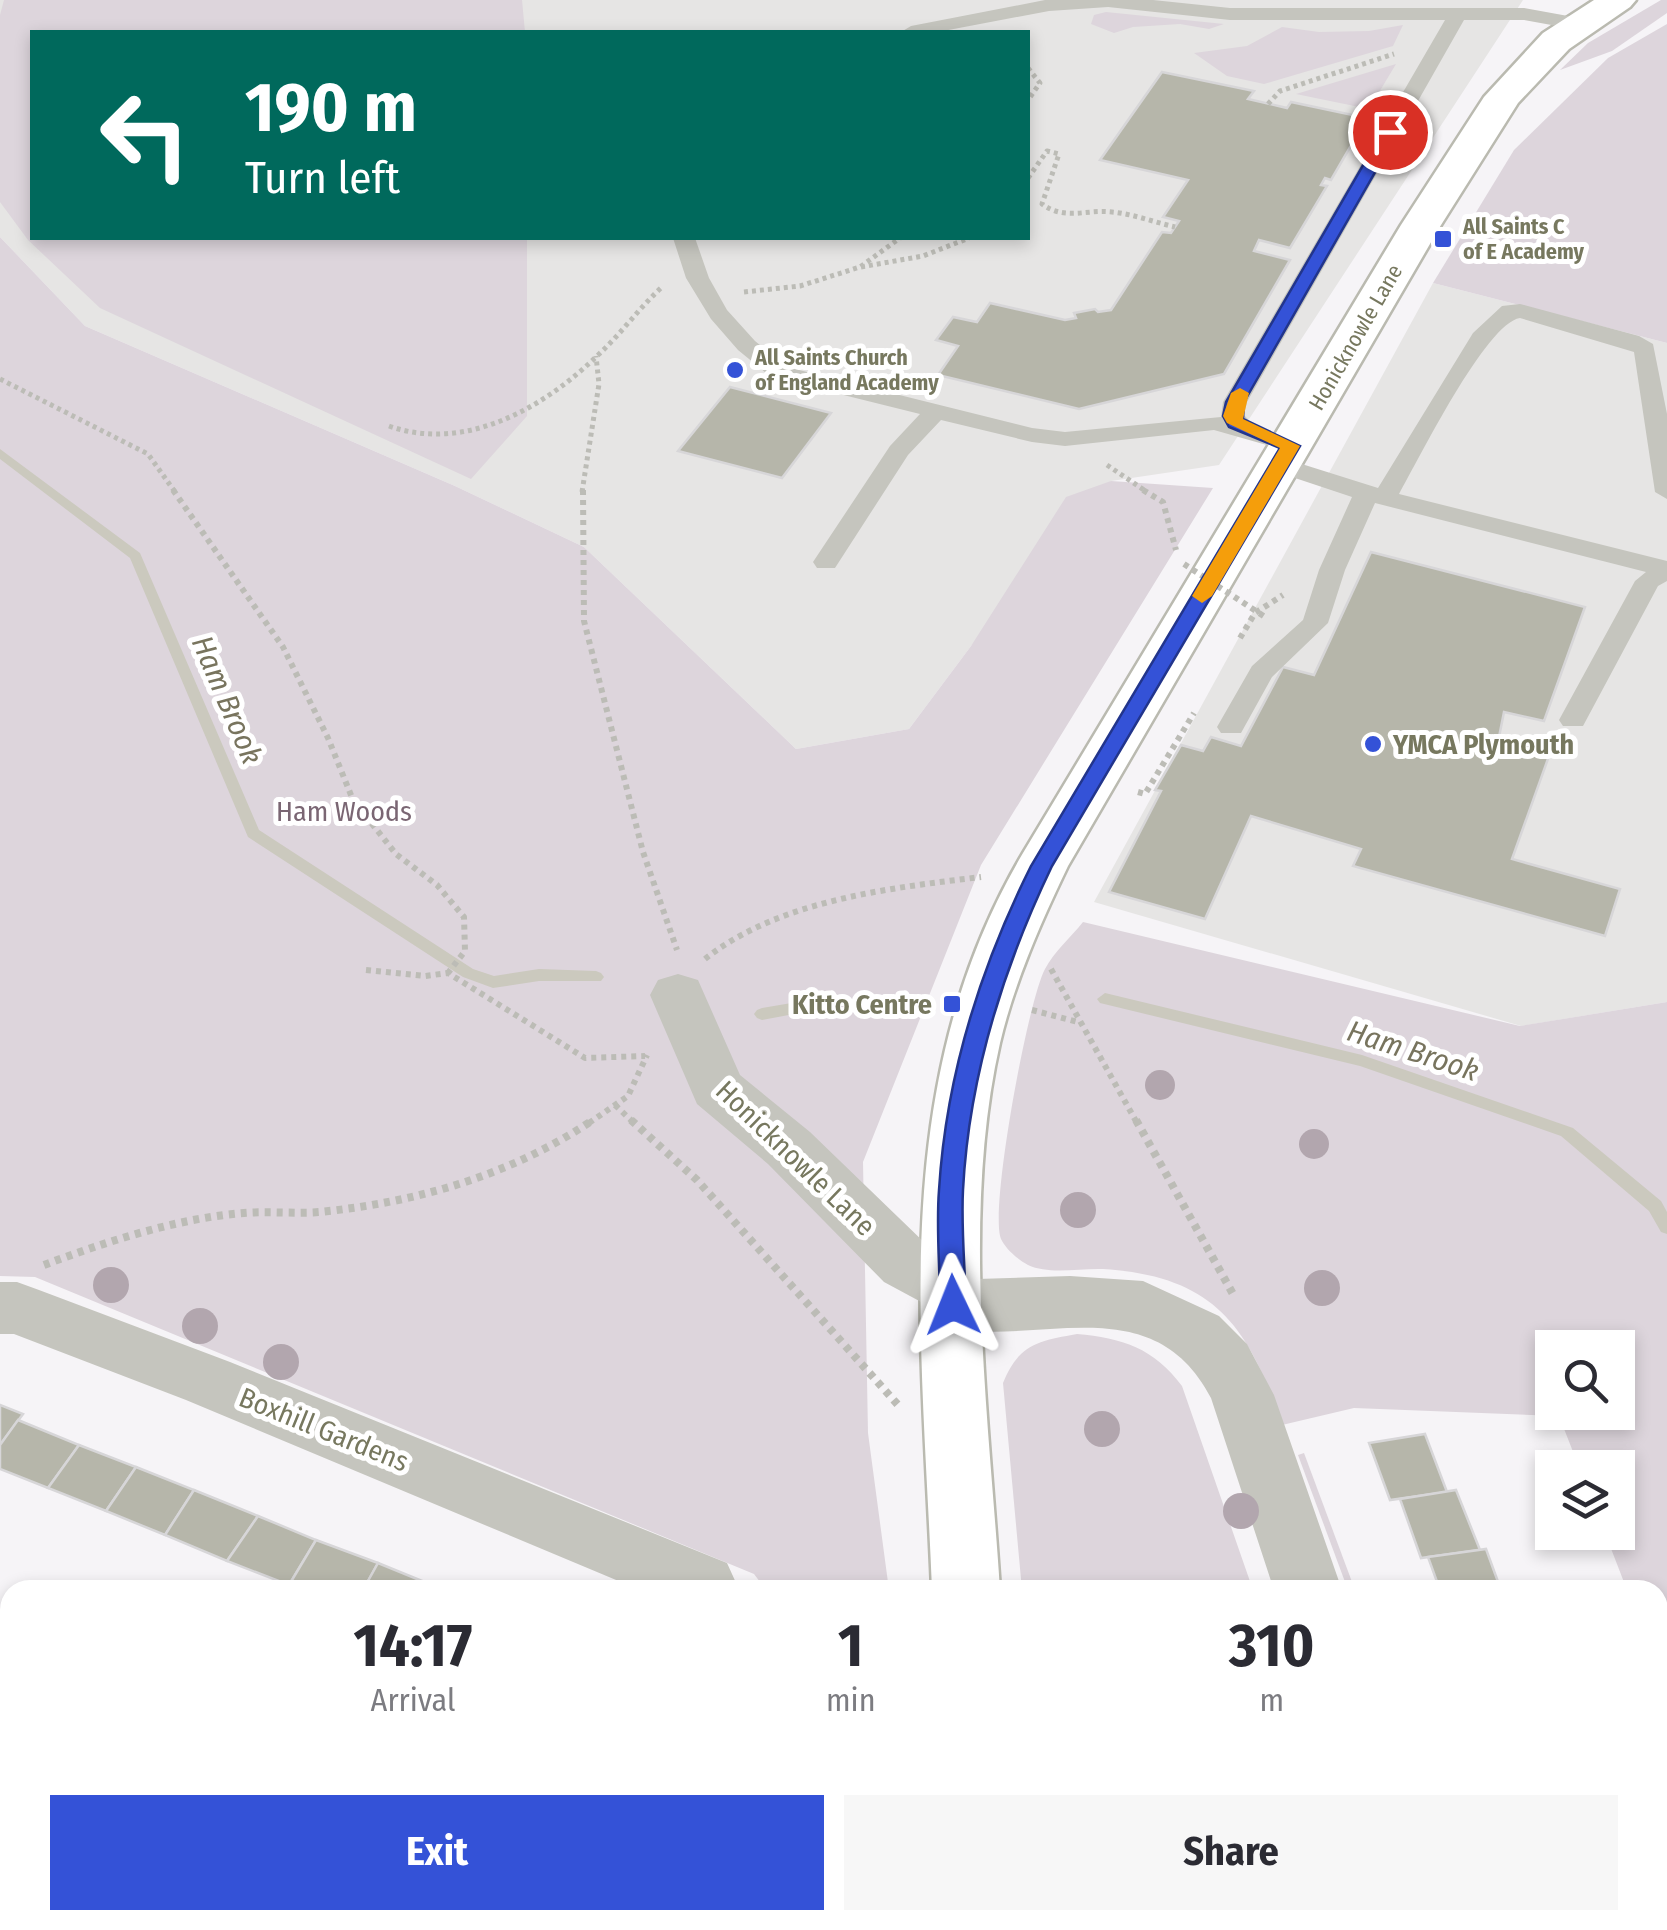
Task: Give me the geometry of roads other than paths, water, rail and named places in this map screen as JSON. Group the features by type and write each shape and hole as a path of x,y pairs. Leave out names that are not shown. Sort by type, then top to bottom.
{"street":[{"name":"Honicknowle Lane","path":"965,1580 951,1190 972,1043 1002,954 1042,866 1272,447 1503,97 1556,41 1618,0"},
{"name":"Honicknowle Lane","path":"686,974 717,1088 789,1148 906,1264 952,1297"},
{"name":"Boxhill Gardens","path":"13,1289 17,1308 208,1381 659,1579"},
{"path":"952,1297 1142,1306 1197,1334 1225,1362 1242,1395 1305,1580"}],"lane":[{"path":"921,30 1040,3 1108,2 1230,14 1524,14 1580,24"},
{"path":"1272,447 1232,416 1235,402 1458,14"},
{"path":"685,240 702,287 747,350 778,372 1032,434 1092,437 1215,423 1376,495 1667,570"},
{"path":"1231,727 1261,672 1314,623 1332,570 1376,495 1470,350 1498,316 1518,311 1644,349 1667,492"},
{"path":"826,562 881,476 936,411"},
{"path":"1574,720 1648,582 1667,570"}],"waterway":[{"name":"Ham Brook","path":"0,453 136,556 253,833 468,973 493,982 539,975 596,977"},
{"name":"Ham Brook","path":"1105,999 1362,1061 1567,1132 1655,1206 1667,1227"},
{"path":"762,1014 821,1004"}],"place":[{"name":"All Saints C of E Academy","path":"1443,239"},
{"name":"All Saints Church of England Academy","path":"735,370"},
{"name":"YMCA Plymouth","path":"1373,744"},
{"name":"Kitto Centre","path":"952,1004"}],"park label":[{"name":"Ham Woods","path":"344,811"}]}
